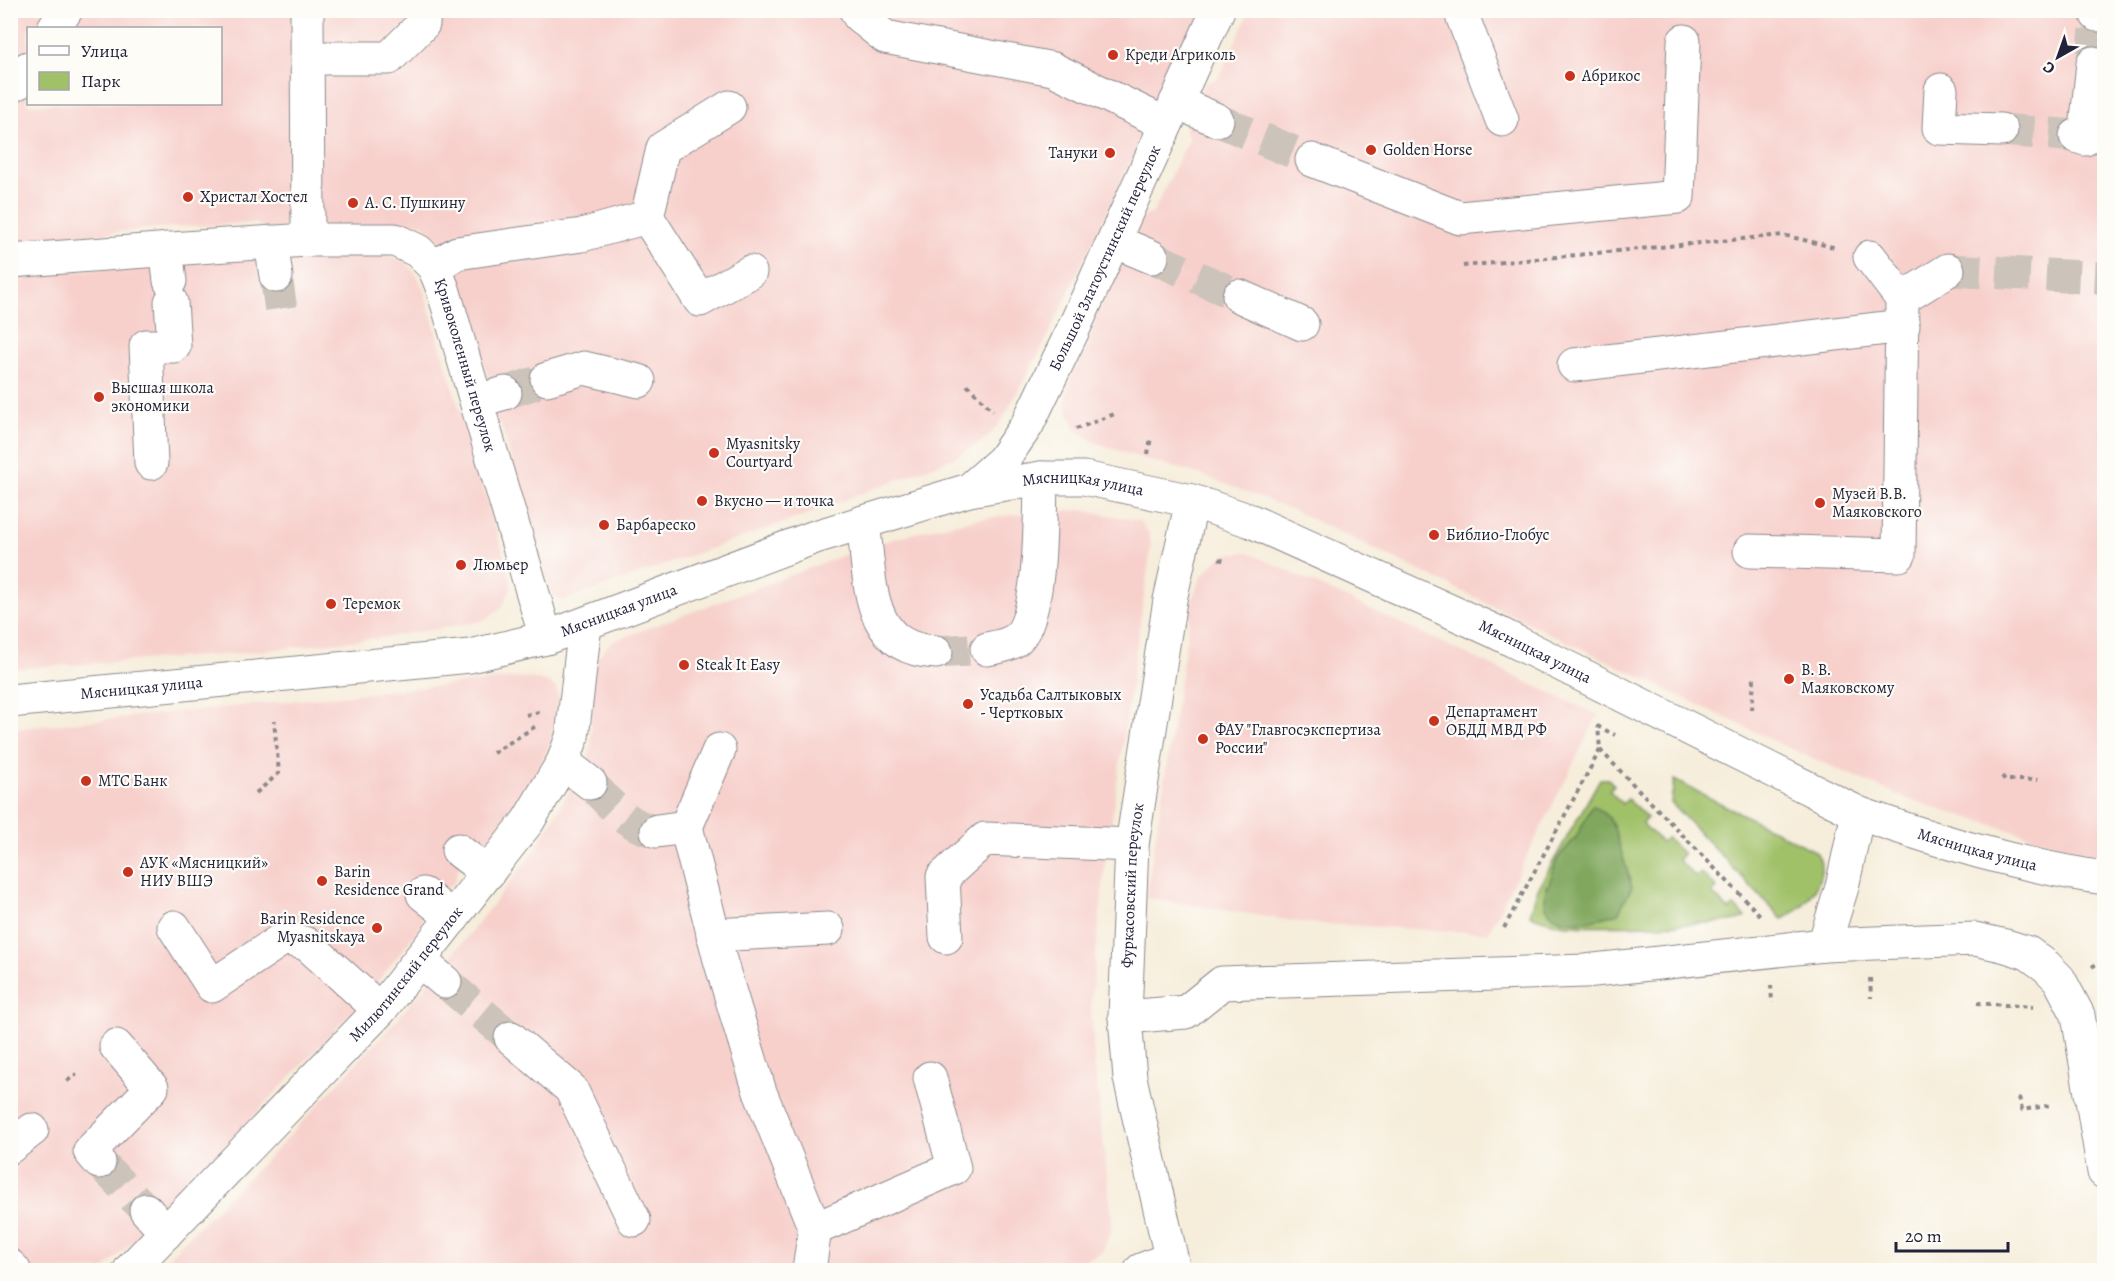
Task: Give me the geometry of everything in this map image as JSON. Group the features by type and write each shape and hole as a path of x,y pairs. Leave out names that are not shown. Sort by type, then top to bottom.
{"street":[{"path":"55,27 66,10"},
{"path":"307,10 308,240"},
{"path":"307,58 389,58 423,24 424,10"},
{"path":"856,10 859,16 885,37 1053,69 1171,113 1217,120"},
{"name":"Большой Златоустинский переулок","path":"969,490 1003,460 1027,425 1114,241 1218,10"},
{"path":"1460,10 1502,120"},
{"path":"1312,160 1460,218 1678,197 1684,41"},
{"path":"2076,136 2085,139 2093,63"},
{"path":"10,86 20,82 27,70"},
{"path":"1941,90 1939,128 2001,130"},
{"path":"729,107 663,148 647,217 699,300 750,272"},
{"path":"434,267 457,253 582,235 647,217"},
{"name":"Кривоколенный переулок","path":"10,261 308,240 395,240 418,251 434,267 491,397 546,638"},
{"path":"1114,241 1152,257"},
{"path":"271,242 276,276"},
{"path":"151,463 146,346 174,346 166,249"},
{"path":"1750,551 1899,555 1903,313 1870,257"},
{"path":"1574,365 1903,313 1948,270"},
{"path":"1239,296 1302,324"},
{"path":"547,379 584,368 639,381"},
{"path":"987,649 1004,646 1018,637 1028,621 1033,601 1038,558 1041,478"},
{"name":"Мясницкая улица","path":"10,701 470,656 546,638 737,566 863,522 969,490 1041,478 1084,478 1192,501 1251,521 1494,631 1858,813 1983,853 2065,873 2104,878"},
{"name":"Фуркасовский переулок","path":"1172,1264 1130,1078 1125,1017 1132,845 1170,600 1192,501"},
{"path":"863,522 871,581 881,624 891,638 905,646 921,651 936,652"},
{"name":"Милютинский переулок","path":"130,1270 156,1222 380,1010 528,821 563,762 572,737 585,625"},
{"path":"719,750 671,829 713,935 760,1092 815,1229 809,1270"},
{"path":"563,762 590,783"},
{"path":"1824,945 1842,887 1858,813"},
{"path":"946,937 943,877 985,839 1132,845"},
{"path":"458,850 488,873"},
{"path":"423,894 453,918"},
{"path":"174,927 212,986 266,936 284,938 307,944 380,1010"},
{"path":"713,935 828,929"},
{"path":"1125,1017 1186,1012 1222,983 1585,971 1824,945 1975,939 2028,953 2059,979 2078,1015 2104,1172"},
{"path":"419,960 445,982"},
{"path":"2078,1015 2104,1038"},
{"path":"511,1038 571,1089 634,1220"},
{"path":"99,1162 90,1151 152,1088 116,1046"},
{"path":"815,1229 954,1168 930,1078"},
{"path":"1141,1270 1172,1264"},
{"path":"10,1266 14,1270"}],"path":[{"path":"1463,266 1783,235 1870,257"},
{"path":"967,385 995,413"},
{"path":"1076,429 1117,413"},
{"path":"1146,460 1151,437"},
{"path":"1219,559 1226,561"},
{"path":"1752,710 1754,678"},
{"path":"256,793 279,772 274,721"},
{"path":"493,753 536,726"},
{"path":"1504,928 1600,750 1597,726 1618,737"},
{"path":"1600,750 1766,922"},
{"path":"2002,776 2005,780 2038,780"},
{"path":"1977,1003 2033,1007 2040,1002"},
{"path":"67,1081 77,1074"},
{"path":"2019,1097 2022,1110 2051,1105"}],"shaded area":[{"path":"11,11 1203,11 1043,346 1002,420 986,439 956,457 809,514 562,601 551,593 548,586 501,424 496,422 496,406 457,271 447,248 421,223 266,230 255,223 158,228 72,237 61,247 11,251"},
{"path":"1250,11 2104,11 2104,855 2075,850 1907,799 1782,745 1293,510 1196,473 1146,460 1094,442 1076,429 1067,409 1066,395 1070,380 1089,344 1096,314 1141,218 1153,213 1189,139 1184,125 1205,83 1218,78"},
{"path":"377,252 406,262 416,274 423,288 511,580 511,589 502,607 483,621 387,637 233,654 11,669 11,275"},
{"path":"1082,510 1140,521 1149,533 1151,547 1105,866 1091,1002 1094,1059 1112,1219 1111,1231 1103,1251 1067,1270 155,1270 277,1149 394,1023 466,938 533,853 587,761 591,744 592,679 596,659 611,642 866,547 929,529 976,519"},
{"path":"1247,552 1598,715 1488,933 1306,923 1146,898 1193,596 1202,576 1217,560 1226,554"},
{"path":"525,677 550,682 556,688 560,700 550,744 537,771 491,837 478,845 458,869 454,883 420,909 422,922 419,929 366,997 153,1222 103,1270 11,1270 11,729"}],"green space":[{"path":"1600,779 1608,779 1614,785 1609,790 1622,804 1628,799 1647,818 1642,823 1661,842 1667,838 1683,854 1678,860 1696,877 1701,873 1717,888 1712,893 1729,910 1734,906 1746,917 1690,924 1566,925 1530,915 1537,890"},
{"path":"1674,780 1815,851 1820,860 1821,870 1819,880 1808,900 1782,919 1671,803"},
{"path":"1593,805 1609,818 1614,828 1632,887 1618,913 1589,920 1559,919 1551,914 1546,906 1546,886 1548,887 1557,859 1576,837"}],"tunnel":[{"path":"2093,63 2097,15"},
{"path":"1217,120 1312,160"},
{"path":"2001,130 2076,136"},
{"path":"1152,257 1239,296"},
{"path":"1948,270 2104,278"},
{"path":"276,276 282,317"},
{"path":"505,393 547,379"},
{"path":"936,652 987,649"},
{"path":"590,783 628,820 657,831"},
{"path":"445,982 511,1038"},
{"path":"99,1162 146,1210"}],"place":[{"name":"Креди Агриколь","path":"1113,55"},
{"name":"Абрикос","path":"1570,76"},
{"name":"Golden Horse","path":"1371,150"},
{"name":"Тануки","path":"1110,153"},
{"name":"Христал Хостел","path":"188,197"},
{"name":"А. С. Пушкину","path":"353,203"},
{"name":"Высшая школа экономики","path":"99,397"},
{"name":"Myasnitsky Courtyard","path":"714,453"},
{"name":"Вкусно — и точка","path":"702,501"},
{"name":"Музей В.В. Маяковского","path":"1820,503"},
{"name":"Барбареско","path":"604,525"},
{"name":"Библио-Глобус","path":"1434,535"},
{"name":"Люмьер","path":"461,565"},
{"name":"Теремок","path":"331,604"},
{"name":"Steak It Easy","path":"684,665"},
{"name":"В. В. Маяковскому","path":"1789,679"},
{"name":"Усадьба Салтыковых - Чертковых","path":"968,704"},
{"name":"Департамент ОБДД МВД РФ","path":"1434,721"},
{"name":"ФАУ \"Главгосэкспертиза России\"","path":"1203,739"},
{"name":"МТС Банк","path":"86,781"},
{"name":"АУК «Мясницкий» НИУ ВШЭ","path":"128,872"},
{"name":"Barin Residence Grand","path":"322,881"},
{"name":"Barin Residence Myasnitskaya","path":"377,928"}]}
